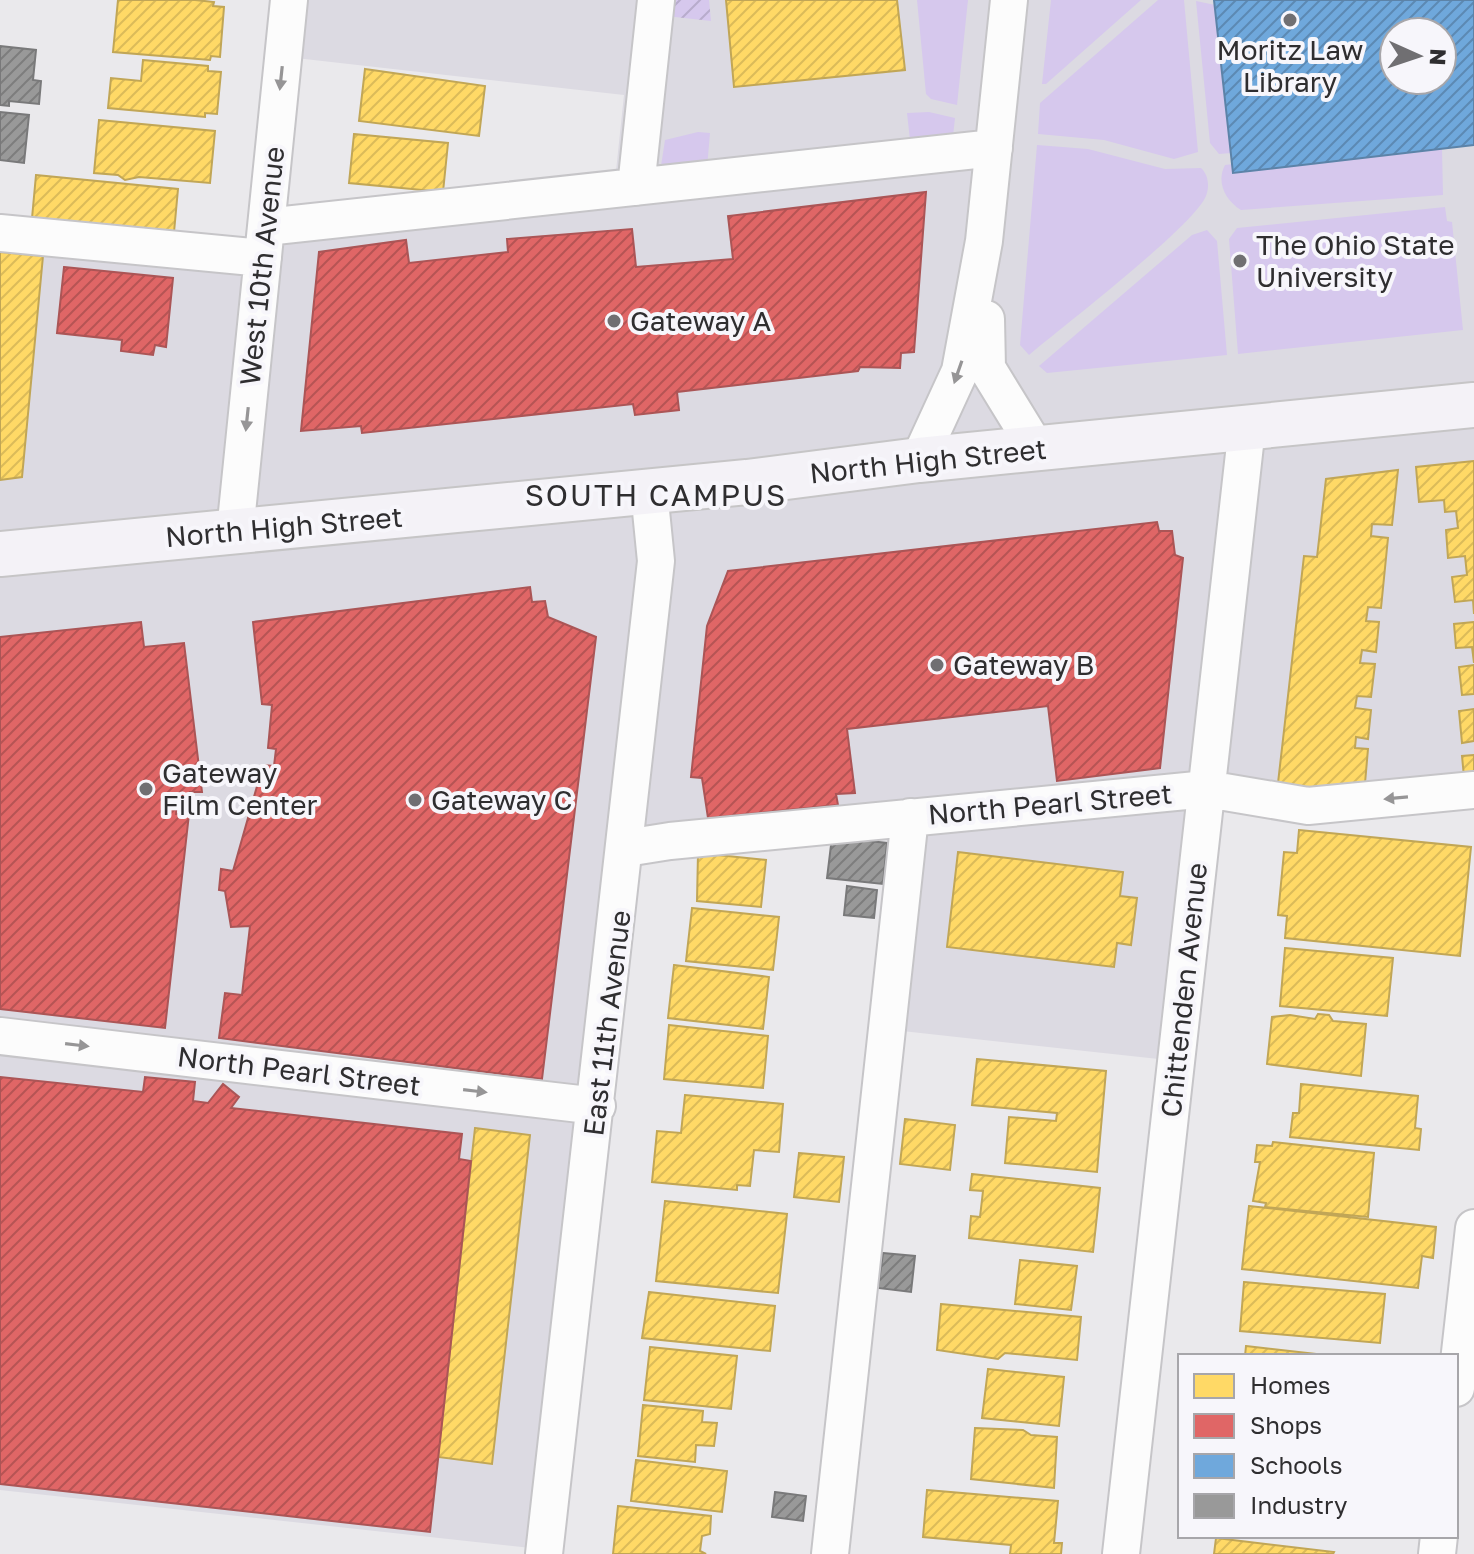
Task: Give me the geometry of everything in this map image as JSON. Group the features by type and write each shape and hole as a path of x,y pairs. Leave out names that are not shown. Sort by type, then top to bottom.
{"main road":[{"name":"North High Street","path":"0,554 649,491 919,460 1474,405"}],"street":[{"name":"West 10th Avenue","path":"235,532 289,0"},
{"path":"636,187 656,0"},
{"path":"919,460 960,371 984,241 1009,0"},
{"path":"0,233 264,242 636,187 994,148"},
{"path":"984,241 987,368 1036,448"},
{"name":"Chittenden Avenue","path":"1121,1554 1247,427"},
{"name":"East 11th Avenue","path":"544,1554 597,1106 656,561 649,491"},
{"name":"North Pearl Street","path":"626,848 1207,789 1308,806 1474,790"},
{"path":"830,1554 910,817"},
{"name":"North Pearl Street","path":"0,1036 597,1106"},
{"path":"1458,1370 1474,1228"}],"shaded area":[{"path":"293,0 1474,0 1474,783 1205,809 1186,1062 884,1029 908,812 626,848 549,1550 0,1490 0,241 239,271 246,230 614,190 624,95 287,57"},
{"path":"668,0 709,0 711,21 666,16"},
{"path":"917,0 968,0 957,105 931,99 926,94"},
{"path":"1051,0 1141,0 1046,84 1042,84"},
{"path":"1158,0 1184,0 1198,152 1174,159 1104,140 1038,134 1040,103"},
{"path":"1196,1 1215,5 1231,153 1219,154 1210,143"},
{"path":"929,112 955,118 952,145 911,149 907,113"},
{"path":"698,132 710,133 707,168 661,166 665,140"},
{"path":"1037,145 1088,149 1165,169 1201,168 1207,177 1208,188 1196,210 1178,230 1029,355 1020,345"},
{"path":"1442,149 1443,195 1241,210 1230,201 1221,178 1225,165 1233,164 1234,173"},
{"path":"1445,207 1447,221 1452,222 1463,330 1238,354 1229,239 1237,228"},
{"path":"1207,230 1217,241 1227,355 1047,373 1039,366 1192,235"}],"building: Homes":[{"path":"118,0 195,0 214,2 213,6 224,7 220,57 211,56 210,60 113,52"},
{"path":"726,0 897,0 905,70 734,87"},
{"path":"143,60 208,66 208,71 221,72 217,114 205,113 205,117 108,108 111,78 141,81"},
{"path":"365,69 485,86 479,136 359,121"},
{"path":"99,120 215,131 210,183 139,177 125,180 118,175 94,173"},
{"path":"354,134 448,143 443,192 349,183"},
{"path":"36,175 178,189 173,243 31,229"},
{"path":"0,252 43,256 22,477 0,480"},
{"path":"1474,461 1474,614 1473,600 1455,602 1452,577 1467,575 1465,556 1448,558 1446,530 1458,528 1456,511 1445,512 1444,500 1419,502 1416,467"},
{"path":"1398,470 1392,525 1372,524 1371,536 1388,538 1381,608 1368,607 1366,621 1379,622 1376,652 1362,650 1360,663 1375,664 1371,697 1357,696 1355,708 1371,710 1368,739 1356,737 1355,748 1368,749 1365,783 1290,793 1278,783 1304,556 1317,557 1326,479"},
{"path":"1474,622 1474,663 1472,647 1456,648 1454,624"},
{"path":"1474,665 1474,694 1462,695 1459,667"},
{"path":"1474,709 1474,741 1462,743 1459,711"},
{"path":"1474,755 1474,776 1464,777 1462,756"},
{"path":"1299,830 1471,847 1460,956 1285,938 1287,916 1278,915 1284,852 1297,853"},
{"path":"958,852 1123,872 1120,896 1137,898 1131,945 1117,943 1114,967 947,947"},
{"path":"698,853 766,860 761,907 697,901"},
{"path":"692,908 779,917 773,970 686,961"},
{"path":"1285,948 1393,958 1387,1016 1280,1006"},
{"path":"674,965 769,977 763,1029 668,1018"},
{"path":"1318,1014 1329,1015 1333,1021 1366,1024 1361,1076 1267,1064 1272,1017 1290,1015 1315,1019"},
{"path":"669,1025 768,1036 763,1088 664,1079"},
{"path":"977,1059 1106,1071 1097,1172 1005,1163 1009,1117 1056,1121 1057,1113 972,1105"},
{"path":"1301,1084 1418,1096 1415,1128 1421,1129 1419,1150 1290,1137 1293,1113 1299,1113"},
{"path":"685,1095 783,1104 779,1152 754,1150 750,1186 737,1185 737,1190 652,1182 657,1131 681,1133"},
{"path":"905,1119 955,1125 950,1170 900,1164"},
{"path":"475,1128 530,1135 492,1464 438,1457"},
{"path":"1273,1142 1374,1153 1368,1217 1265,1207 1266,1203 1253,1201 1260,1162 1255,1162 1257,1145 1272,1146"},
{"path":"799,1153 844,1157 839,1202 794,1197"},
{"path":"972,1174 1100,1188 1093,1252 969,1238 971,1216 980,1217 983,1191 970,1190"},
{"path":"665,1201 787,1214 778,1293 656,1281"},
{"path":"1249,1206 1436,1227 1433,1258 1422,1256 1418,1288 1242,1269"},
{"path":"1020,1260 1077,1266 1071,1310 1015,1304"},
{"path":"1244,1282 1385,1294 1380,1343 1240,1331"},
{"path":"649,1292 775,1306 770,1351 642,1338"},
{"path":"941,1304 1081,1317 1077,1360 1005,1353 998,1359 937,1350"},
{"path":"1246,1346 1316,1354 1245,1354"},
{"path":"650,1347 737,1356 731,1409 644,1400"},
{"path":"988,1369 1064,1377 1059,1426 982,1418"},
{"path":"643,1405 703,1411 702,1422 717,1423 714,1446 696,1445 695,1462 638,1456"},
{"path":"975,1428 1023,1430 1031,1435 1057,1437 1054,1488 971,1479"},
{"path":"636,1460 727,1471 722,1512 631,1501"},
{"path":"927,1490 1058,1501 1054,1543 1062,1543 1061,1554 1010,1554 1011,1545 923,1537"},
{"path":"618,1506 711,1516 710,1534 702,1536 700,1551 706,1554 613,1554"},
{"path":"1216,1538 1334,1552 1214,1554"}],"building: Shops":[{"name":"Gateway A","path":"926,192 914,352 901,353 900,368 860,367 858,371 677,392 679,410 635,415 633,404 362,433 361,426 301,431 319,252 406,240 409,263 508,252 507,239 632,229 636,267 733,259 728,216"},
{"path":"64,267 173,278 166,347 155,345 153,355 121,351 122,340 57,333"},
{"name":"Gateway B","path":"1157,522 1159,531 1172,531 1175,555 1183,558 1160,768 1057,781 1048,706 847,729 855,793 836,794 838,805 708,818 702,778 691,777 707,626 728,571"},
{"name":"Gateway C","path":"530,587 532,602 545,601 548,617 596,637 542,1079 219,1038 225,993 242,995 250,926 231,927 225,891 219,890 221,869 233,871 263,765 274,766 276,749 268,748 272,705 262,704 253,622"},
{"path":"141,622 144,647 184,643 202,792 190,792 191,800 177,802 176,814 189,814 165,1028 0,1009 0,637"},
{"path":"0,1077 143,1092 145,1077 195,1082 193,1101 208,1103 223,1084 239,1097 231,1108 462,1134 459,1159 471,1161 430,1532 0,1484"}],"building: Schools":[{"path":"1214,0 1474,0 1474,145 1233,173"}],"building: Industry":[{"path":"0,46 36,50 33,80 41,81 39,104 9,101 9,106 0,105"},
{"path":"0,112 29,115 24,163 0,160"},
{"path":"832,837 887,843 883,884 827,878"},
{"path":"847,886 877,890 874,918 844,915"},
{"path":"883,1253 915,1256 911,1292 878,1288"},
{"path":"775,1492 806,1496 803,1521 772,1517"}],"place":[{"name":"Moritz Law Library","path":"1290,20"},
{"name":"The Ohio State University","path":"1240,261"},
{"name":"Gateway A","path":"614,321"},
{"name":"Gateway B","path":"937,665"},
{"name":"Gateway Film Center","path":"146,789"},
{"name":"Gateway C","path":"415,800"}],"district":[{"name":"SOUTH CAMPUS","path":"656,496"}]}
